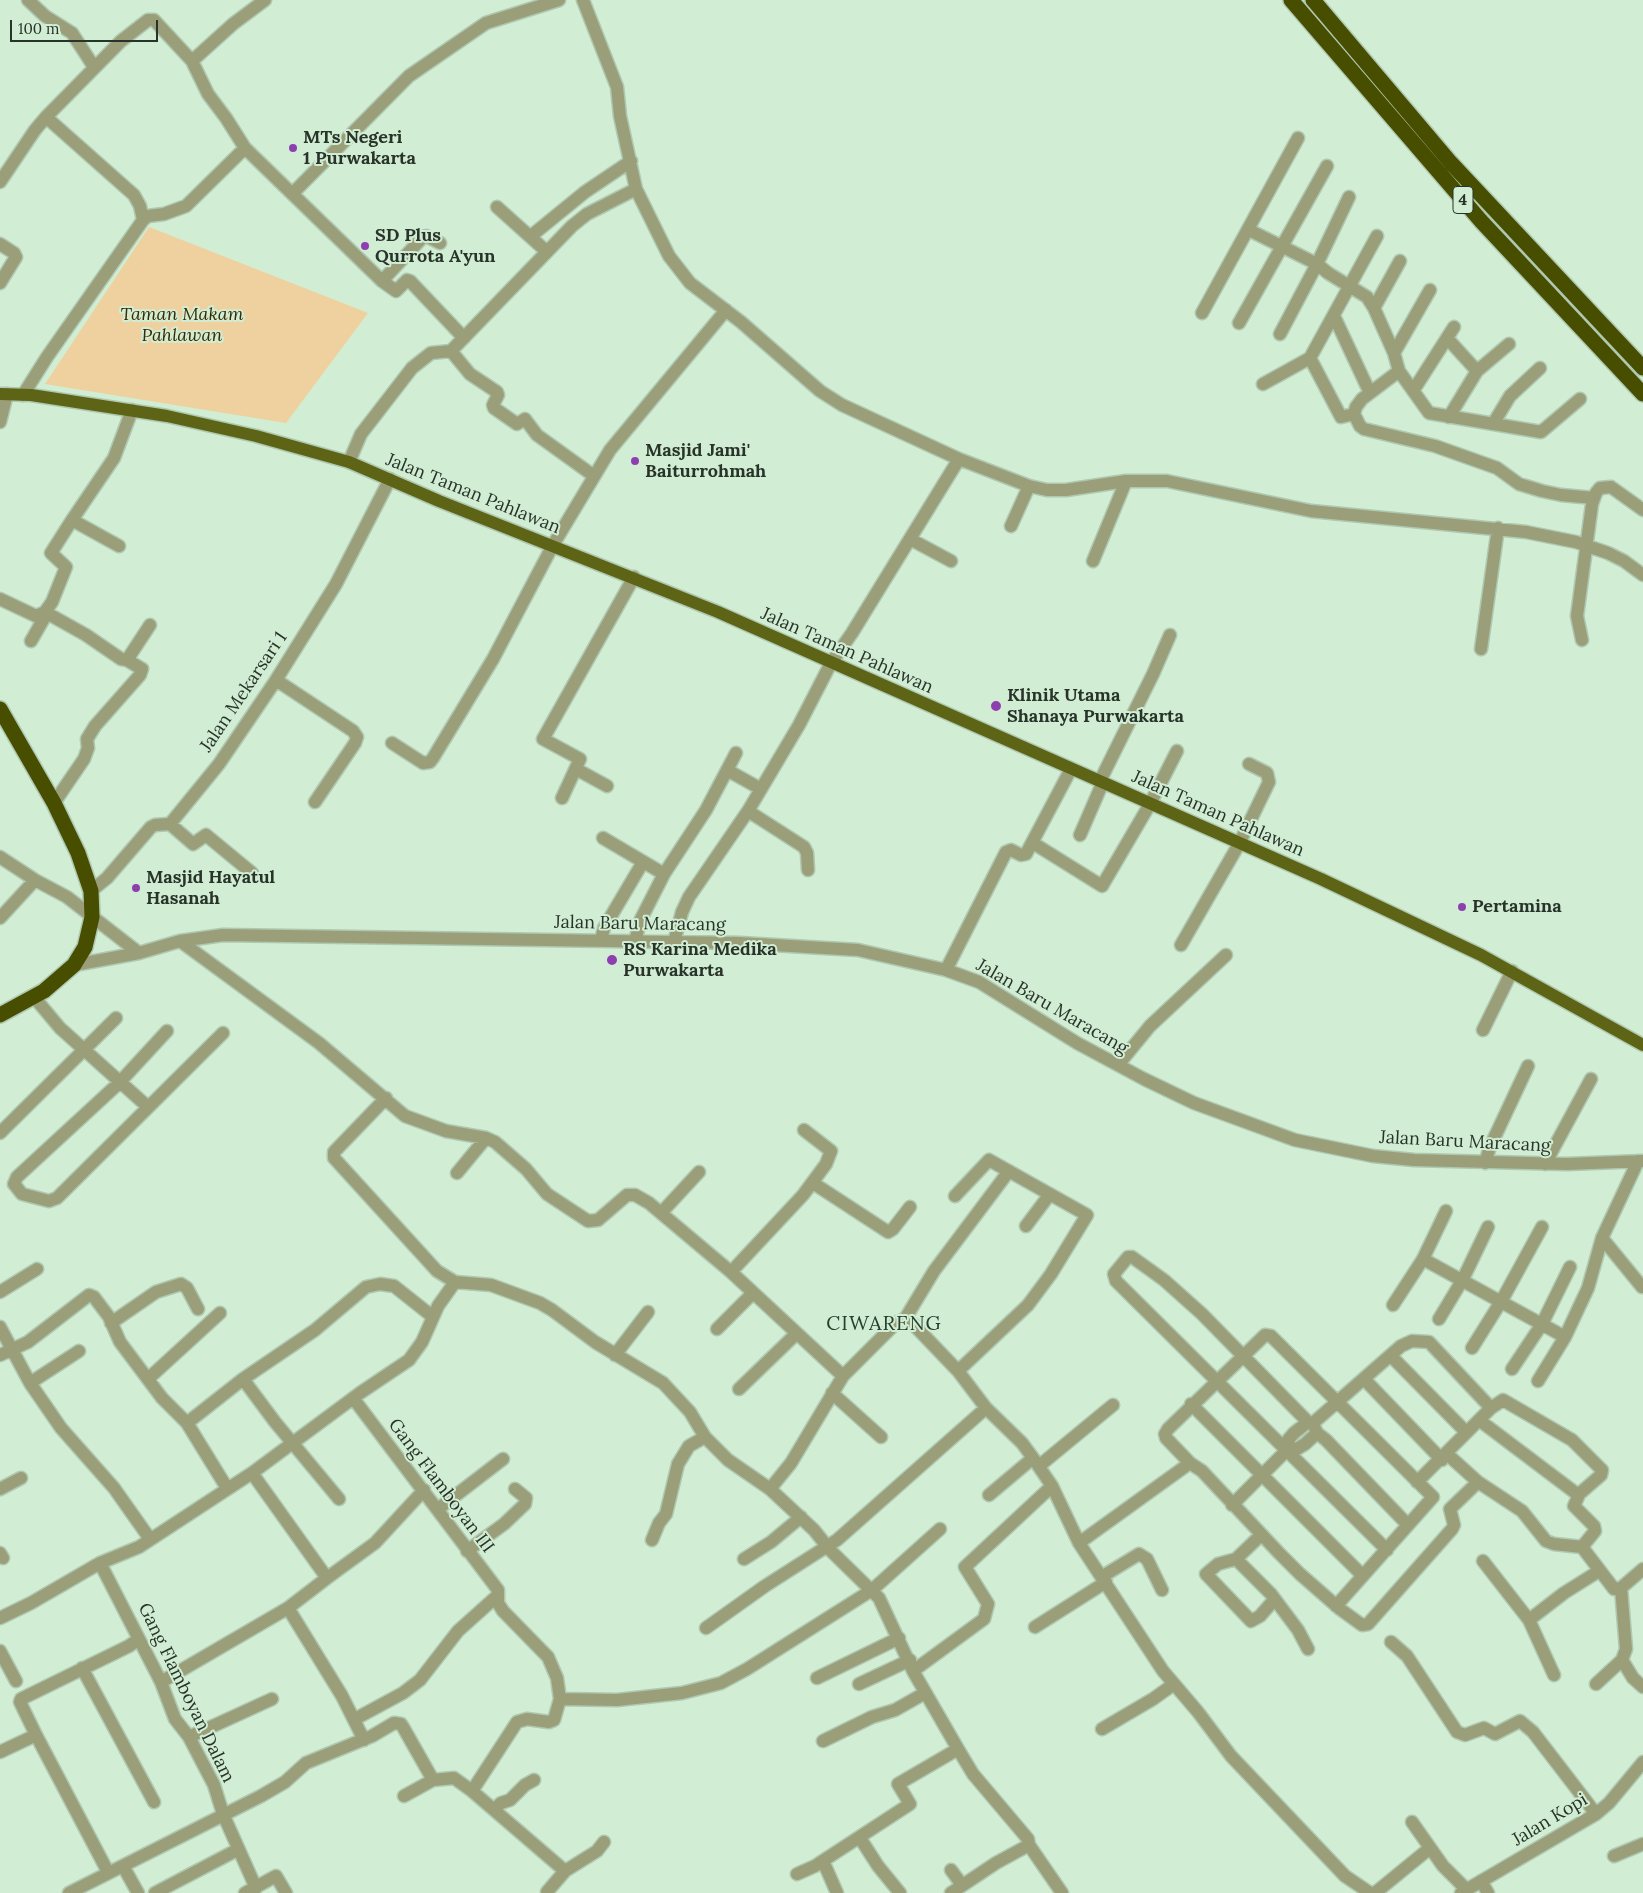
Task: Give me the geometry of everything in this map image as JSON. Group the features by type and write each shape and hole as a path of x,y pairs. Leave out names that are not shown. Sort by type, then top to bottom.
{"highway":[{"name":"4","path":"1291,0 1481,221 1643,394"},
{"name":"4","path":"1313,0 1451,163 1643,368"},
{"path":"0,709 54,803 78,853 91,891 92,917 85,947 74,965 34,997 0,1015"}],"main road":[{"name":"Jalan Taman Pahlawan","path":"3,394 132,410 256,436 349,462 439,501 634,577 1321,879 1512,971 1643,1045"}],"street":[{"path":"28,0 45,16 72,33 94,67"},
{"path":"192,61 265,0"},
{"path":"292,194 409,76 486,23 560,0"},
{"path":"584,0 617,87 620,116 636,189 661,240 678,269 690,283 726,310 820,391 842,405 958,459 1029,486 1047,490 1066,490 1126,481 1149,480 1179,483 1320,512 1498,528 1559,537 1587,546 1624,561 1643,575"},
{"path":"0,182 46,117 121,42 152,20 192,61 208,94 245,148 382,281 396,290 407,280 410,281 464,338"},
{"path":"46,117 134,195 140,206 143,220"},
{"path":"1202,313 1298,138"},
{"path":"23,395 47,357 143,220 148,216 164,214 186,206 245,148"},
{"path":"531,236 585,192 631,161"},
{"path":"1239,322 1282,248 1326,166"},
{"path":"349,462 361,434 412,368 431,353 451,351 490,313 546,251 587,214 636,189"},
{"path":"1280,334 1318,264 1349,197"},
{"path":"497,207 546,251"},
{"path":"1248,230 1318,264 1328,273 1367,297 1374,308 1394,353 1399,371 1429,413 1541,432 1580,399"},
{"path":"382,281 423,237 426,236 440,243"},
{"path":"1263,384 1310,358 1377,236"},
{"path":"0,244 14,253 16,258 0,284"},
{"path":"1374,308 1400,260"},
{"path":"1394,353 1430,290"},
{"path":"392,743 424,763 433,758 493,659 553,545 594,476 628,427 726,310"},
{"path":"1334,316 1370,393"},
{"path":"1413,391 1451,332 1476,371"},
{"path":"1449,417 1476,371 1509,344"},
{"path":"451,351 470,374 497,392 498,395 493,405 494,408 517,424 525,418 537,436 594,476"},
{"path":"1310,358 1341,417 1354,414"},
{"path":"1493,424 1510,396 1540,368"},
{"path":"1399,371 1370,393 1356,407 1354,414 1358,423 1364,429 1435,446 1497,468 1518,484 1561,495 1594,498"},
{"path":"0,422 3,394"},
{"path":"32,641 52,602 66,567 51,553 114,458 132,410"},
{"path":"674,942 688,897 748,811 799,725 831,663 842,649 958,459"},
{"name":"Jalan Mekarsari 1","path":"170,824 219,764 276,680 336,584 390,479"},
{"path":"1093,561 1126,481"},
{"path":"1011,526 1029,486"},
{"path":"1582,640 1577,616 1594,498 1600,488 1611,487 1643,510"},
{"path":"72,520 119,546"},
{"path":"1481,649 1498,528"},
{"path":"910,539 951,561"},
{"path":"562,798 580,760 543,739 634,577"},
{"path":"0,599 36,616 46,613 121,659 127,660 142,669 142,672 127,693 95,726 88,739 88,748 84,759 54,803"},
{"path":"127,660 150,625"},
{"path":"1080,835 1101,782 1170,635"},
{"path":"276,680 353,731 357,737 355,743 315,802"},
{"path":"1033,843 1102,886 1150,804 1177,751"},
{"path":"635,941 641,919 664,874 693,831 736,753"},
{"path":"1181,945 1239,844 1269,782 1267,773 1249,764"},
{"path":"576,769 607,786"},
{"path":"946,970 1006,852 1011,850 1024,855 1033,843 1071,769"},
{"path":"727,770 761,789"},
{"path":"748,811 804,847 807,853 808,870"},
{"path":"91,891 107,878 155,824 170,824 193,844 206,835 252,873"},
{"path":"603,838 664,874"},
{"path":"0,857 67,897 139,953"},
{"path":"601,940 604,928 642,862"},
{"path":"0,918 36,880"},
{"name":"Jalan Baru Maracang","path":"74,965 139,953 180,941 222,935 601,940 858,950 946,970 979,982 1077,1043 1118,1066 1194,1103 1295,1140 1373,1156 1485,1163 1601,1164 1641,1161"},
{"path":"180,941 319,1043 405,1116 446,1131 486,1138 508,1152 546,1194 588,1221 598,1220 627,1195 635,1195 662,1212 731,1272 843,1376"},
{"path":"1118,1066 1150,1026 1226,954"},
{"path":"1483,1030 1512,971"},
{"path":"34,997 60,1028 119,1083 148,1107"},
{"path":"0,1133 116,1018"},
{"path":"167,1031 119,1083 17,1176 14,1184 22,1194 49,1201 57,1198 223,1033"},
{"path":"1485,1163 1490,1147 1528,1066"},
{"path":"1545,1164 1591,1079"},
{"path":"386,1098 334,1152 334,1158 437,1271 455,1282 491,1285 540,1303 615,1355 634,1364 663,1383 690,1412 705,1437 728,1460 770,1489 801,1517 879,1598 925,1693 973,1774 1028,1839 1029,1845 1062,1893"},
{"path":"731,1272 813,1183 831,1151 804,1130"},
{"path":"457,1173 486,1138"},
{"path":"955,1196 986,1160 1086,1214 1084,1223 1028,1305 958,1370"},
{"path":"1538,1381 1565,1337 1588,1288 1602,1238 1641,1161"},
{"path":"905,1320 934,1271 1008,1171"},
{"path":"662,1212 699,1172"},
{"path":"813,1183 888,1232 893,1229 910,1207"},
{"path":"1026,1226 1050,1194"},
{"path":"1393,1305 1423,1259 1446,1211"},
{"path":"1439,1319 1463,1279 1488,1227"},
{"path":"1472,1348 1502,1300 1542,1227"},
{"path":"1602,1238 1642,1287"},
{"path":"1387,1550 1288,1449 1114,1279 1114,1274 1128,1257 1132,1257 1164,1280 1244,1355 1407,1524"},
{"path":"1423,1259 1502,1300 1565,1337"},
{"path":"1512,1369 1542,1324 1570,1267"},
{"path":"0,1292 37,1269"},
{"path":"0,1618 32,1603 100,1563 126,1553 150,1538 252,1473 353,1398 409,1360 422,1342 438,1306 455,1282"},
{"path":"111,1323 156,1292 181,1284 187,1288 198,1309"},
{"path":"187,1423 243,1379 315,1330 366,1287 380,1284 394,1286 433,1317"},
{"path":"717,1329 753,1293"},
{"path":"0,1355 28,1342 89,1296 97,1301 120,1342 162,1398 187,1423 227,1488"},
{"path":"148,1378 220,1312"},
{"path":"615,1355 648,1312"},
{"path":"770,1489 791,1463 843,1376 897,1322 905,1320 914,1325 958,1370 986,1408 1017,1438 1036,1462 1052,1486 1079,1543 1163,1671 1231,1756 1345,1876 1370,1893"},
{"path":"0,1326 30,1383 61,1428 114,1488 150,1538"},
{"path":"739,1389 796,1334"},
{"path":"1336,1606 1387,1550 1407,1524 1433,1499 1271,1336 1265,1335 1191,1404 1165,1434 1166,1438 1190,1463 1202,1471 1261,1535 1336,1606 1362,1625 1368,1624 1452,1529 1454,1525 1450,1509 1478,1482"},
{"path":"1288,1449 1295,1450 1301,1447 1312,1427 1407,1342 1429,1342 1491,1408"},
{"path":"30,1383 79,1351"},
{"path":"1391,1356 1466,1432"},
{"path":"243,1379 275,1422 339,1499"},
{"path":"1365,1380 1444,1457 1522,1511 1546,1541 1554,1544 1582,1547 1614,1589 1621,1588 1643,1569"},
{"path":"832,1393 881,1437"},
{"name":"Gang Flamboyan III","path":"353,1398 498,1590 496,1596"},
{"path":"1417,1482 1491,1408 1500,1401 1507,1400 1579,1446 1602,1473 1578,1495 1574,1506 1594,1526 1595,1530 1582,1547"},
{"path":"1191,1404 1363,1576"},
{"path":"989,1495 1113,1405"},
{"path":"706,1628 765,1586 828,1546 857,1523 986,1408"},
{"path":"1479,1420 1578,1495"},
{"path":"652,1540 659,1523 666,1514 678,1464 689,1446 705,1437"},
{"path":"1232,1505 1288,1449"},
{"path":"438,1509 503,1458"},
{"path":"1079,1543 1190,1463"},
{"path":"252,1473 327,1578"},
{"path":"0,1489 21,1478"},
{"path":"859,1684 912,1665 984,1619 988,1604 965,1567 1052,1486"},
{"path":"467,1551 504,1524 525,1504 526,1498 516,1489"},
{"path":"161,1682 288,1608 375,1543 424,1490"},
{"path":"744,1560 772,1542 801,1517"},
{"path":"560,1699 617,1700 682,1694 714,1686 747,1669 872,1590 940,1529"},
{"path":"1261,1535 1236,1559 1218,1564 1207,1572 1207,1577 1251,1621 1260,1616 1274,1600"},
{"path":"1035,1627 1139,1554 1147,1559 1162,1590"},
{"path":"1236,1559 1274,1600 1298,1630 1308,1649"},
{"path":"1483,1561 1530,1620 1554,1675"},
{"name":"Gang Flamboyan Dalam","path":"100,1563 161,1682 175,1719 188,1737 214,1785 250,1891"},
{"path":"1530,1620 1564,1594 1599,1571"},
{"path":"1596,1684 1622,1660 1626,1649 1621,1588"},
{"path":"355,1719 403,1694 420,1680 458,1631 496,1596 503,1611 548,1657 557,1678 560,1699 554,1720 549,1722 527,1718 517,1722 472,1791"},
{"path":"288,1608 355,1719 364,1740"},
{"path":"108,1872 36,1735 21,1700 129,1646 139,1638"},
{"path":"817,1678 899,1638"},
{"path":"1391,1642 1407,1656 1460,1734 1484,1728 1495,1734 1520,1721 1533,1732 1596,1814"},
{"path":"0,1651 16,1681"},
{"path":"1622,1660 1633,1678 1643,1687"},
{"path":"82,1668 154,1802"},
{"path":"1102,1729 1153,1699 1174,1684"},
{"path":"823,1741 872,1717 895,1710 925,1693"},
{"path":"188,1737 272,1699"},
{"path":"69,1893 285,1782 306,1763 364,1740 394,1724 401,1724 433,1780"},
{"path":"0,1752 36,1735"},
{"path":"797,1874 823,1861 910,1804 898,1784 958,1749"},
{"name":"Jalan Kopi","path":"1464,1891 1596,1814 1609,1804 1643,1762"},
{"path":"404,1796 433,1780 454,1778 472,1791 565,1871"},
{"path":"494,1810 501,1803 510,1800 525,1785 534,1780"},
{"path":"1412,1822 1443,1866 1464,1891"},
{"path":"860,1838 878,1866 900,1893"},
{"path":"547,1892 565,1871 596,1851 604,1842"},
{"path":"1614,1856 1643,1844"},
{"path":"951,1893 1029,1845"},
{"path":"1375,1893 1430,1848"},
{"path":"155,1893 237,1850"},
{"path":"823,1861 837,1893"},
{"path":"124,1866 138,1893"},
{"path":"951,1870 962,1885"},
{"path":"250,1891 276,1876 286,1893"},
{"path":"1481,1881 1488,1893"}],"green space":[{"name":"Taman Makam Pahlawan","path":"149,227 368,313 286,423 45,384"}],"place":[{"name":"MTs Negeri 1 Purwakarta","path":"293,148"},
{"name":"SD Plus Qurrota A'yun","path":"365,246"},
{"name":"Masjid Jami' Baiturrohmah","path":"635,461"},
{"name":"Klinik Utama Shanaya Purwakarta","path":"996,706"},
{"name":"Masjid Hayatul Hasanah","path":"136,888"},
{"name":"Pertamina","path":"1462,907"},
{"name":"RS Karina Medika Purwakarta","path":"612,960"}],"district":[{"name":"CIWARENG","path":"884,1324"}]}
